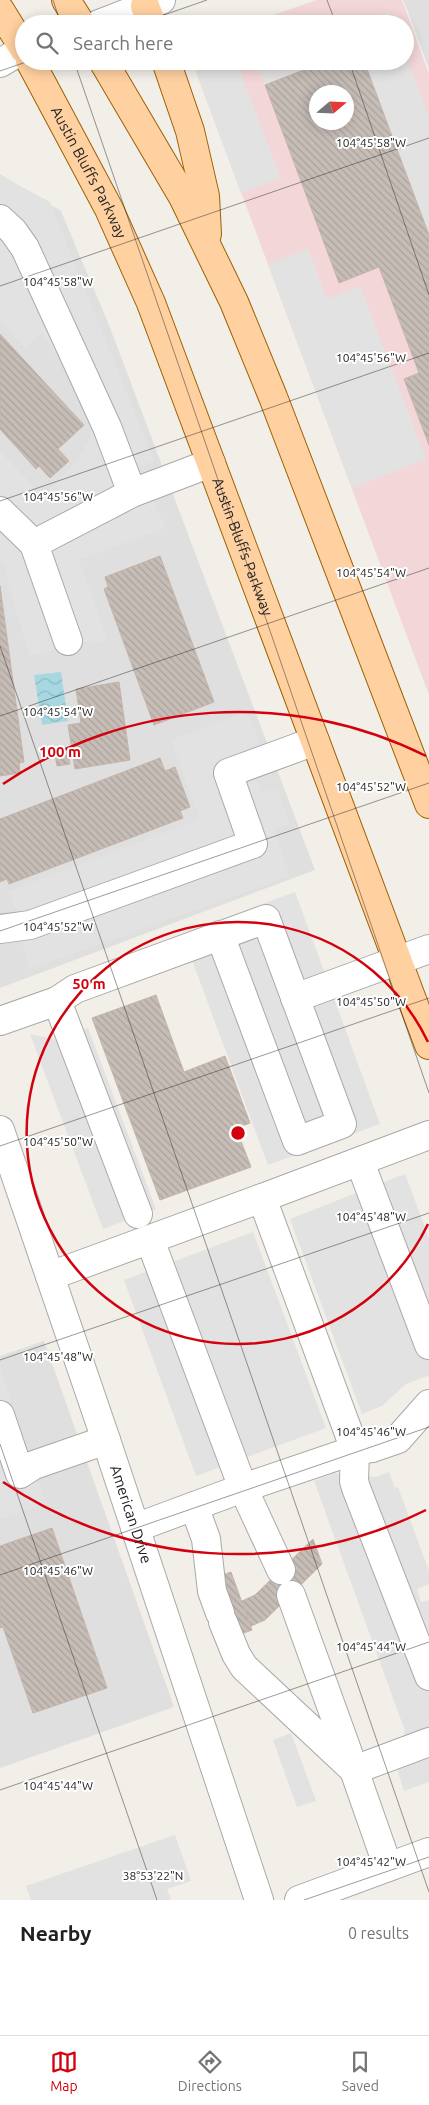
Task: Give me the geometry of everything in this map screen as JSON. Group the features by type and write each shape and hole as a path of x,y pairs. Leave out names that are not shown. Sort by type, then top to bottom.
{"main road":[{"path":"66,0 75,15"},
{"path":"0,10 15,34"},
{"name":"Austin Bluffs Parkway","path":"35,70 108,209 147,295 429,1045"},
{"path":"108,70 183,197 208,245 234,302 273,397 429,804"},
{"path":"169,70 190,131 205,196 208,245"}],"street":[{"path":"133,15 152,10"},
{"path":"0,63 15,54"},
{"path":"0,219 13,231 25,248 107,427 132,493"},
{"path":"34,544 132,493 211,463"},
{"path":"0,511 34,544 68,642"},
{"path":"0,930 30,925 253,844 228,773 315,740"},
{"path":"0,1021 57,1001 75,989 220,935 266,919 342,1124 297,1141 220,935"},
{"path":"295,998 429,949"},
{"path":"57,1001 138,1214"},
{"name":"American Drive","path":"0,1130 136,1528 259,1900"},
{"path":"50,1276 429,1136"},
{"path":"360,1162 429,1345"},
{"path":"262,1198 355,1450 354,1481 429,1676"},
{"path":"150,1240 243,1488 286,1583 388,1867"},
{"path":"136,1528 243,1488 355,1450 372,1448 398,1438 429,1404"},
{"path":"0,1415 20,1474 34,1465 106,1440"},
{"path":"194,1506 206,1539 210,1583 221,1618 236,1654 244,1667 354,1770"},
{"path":"354,1770 429,1742"},
{"path":"300,1900 429,1852"}],"shaded area":[{"path":"317,0 402,0 407,15 273,15"},
{"path":"403,0 429,0 429,69 414,28 414,15 409,15"},
{"path":"414,33 429,74 429,695 195,70 414,70"},
{"path":"195,70 239,70 281,178 241,193"},
{"path":"259,70 304,70 265,85"},
{"path":"367,70 411,70 429,117 429,235"},
{"path":"0,174 61,211 109,325 315,870 0,988"},
{"path":"0,175 50,202 154,461 138,467 165,528 79,560 107,640 95,643 93,640 30,656 8,586 6,566 0,560 0,451 43,496 75,463 90,439 91,427 82,394 42,333 25,348 0,320"},
{"path":"308,249 327,299 360,286 426,459 352,488 268,264"},
{"path":"248,711 260,744 250,748 272,775 257,781 262,793 277,788 290,824 274,830 290,876 30,969 23,947 16,910 8,892 200,819 171,740"},
{"path":"295,892 380,1124 268,1165 182,933"},
{"path":"88,1028 156,1209 103,1229 30,1034 57,1040"},
{"path":"405,1174 429,1238 429,1377 427,1376 406,1384 382,1406 362,1414 290,1219"},
{"path":"253,1232 326,1428 196,1476 124,1280"},
{"path":"44,1341 174,1707 0,1768 0,1356"},
{"path":"0,1369 46,1504 0,1519"},
{"path":"389,1472 395,1488 398,1487 429,1571 429,1584 417,1589 421,1602 429,1600 429,1782 404,1791 398,1772 405,1731 314,1481 334,1473 376,1477"},
{"path":"291,1733 316,1801 297,1807 273,1740"},
{"path":"175,1835 191,1881 167,1889 171,1900 31,1900 26,1886"}],"water":[{"path":"61,672 68,721 42,725 34,675"}],"building":[{"path":"304,70 367,70 429,235 429,445 404,379 419,373 379,267 339,283 265,85"},
{"path":"0,334 84,425 58,449 69,461 50,478 39,466 36,469 0,429"},
{"path":"160,556 214,702 154,725 104,589 108,587 105,577"},
{"path":"0,586 24,762 19,763 20,773 0,776"},
{"path":"119,682 130,760 75,769 68,725 81,723 76,689"},
{"path":"67,748 70,764 57,766 54,750"},
{"path":"160,758 165,771 175,767 190,807 180,811 183,818 9,884 7,879 0,882 0,819"},
{"path":"156,995 184,1072 225,1056 250,1123 236,1128 251,1167 160,1200 92,1018"},
{"path":"52,1528 107,1688 33,1713 3,1627 0,1628 0,1546"},
{"path":"313,1539 322,1564 265,1620 251,1626 242,1601 255,1595"},
{"path":"231,1572 252,1630 241,1634 220,1576"}]}
